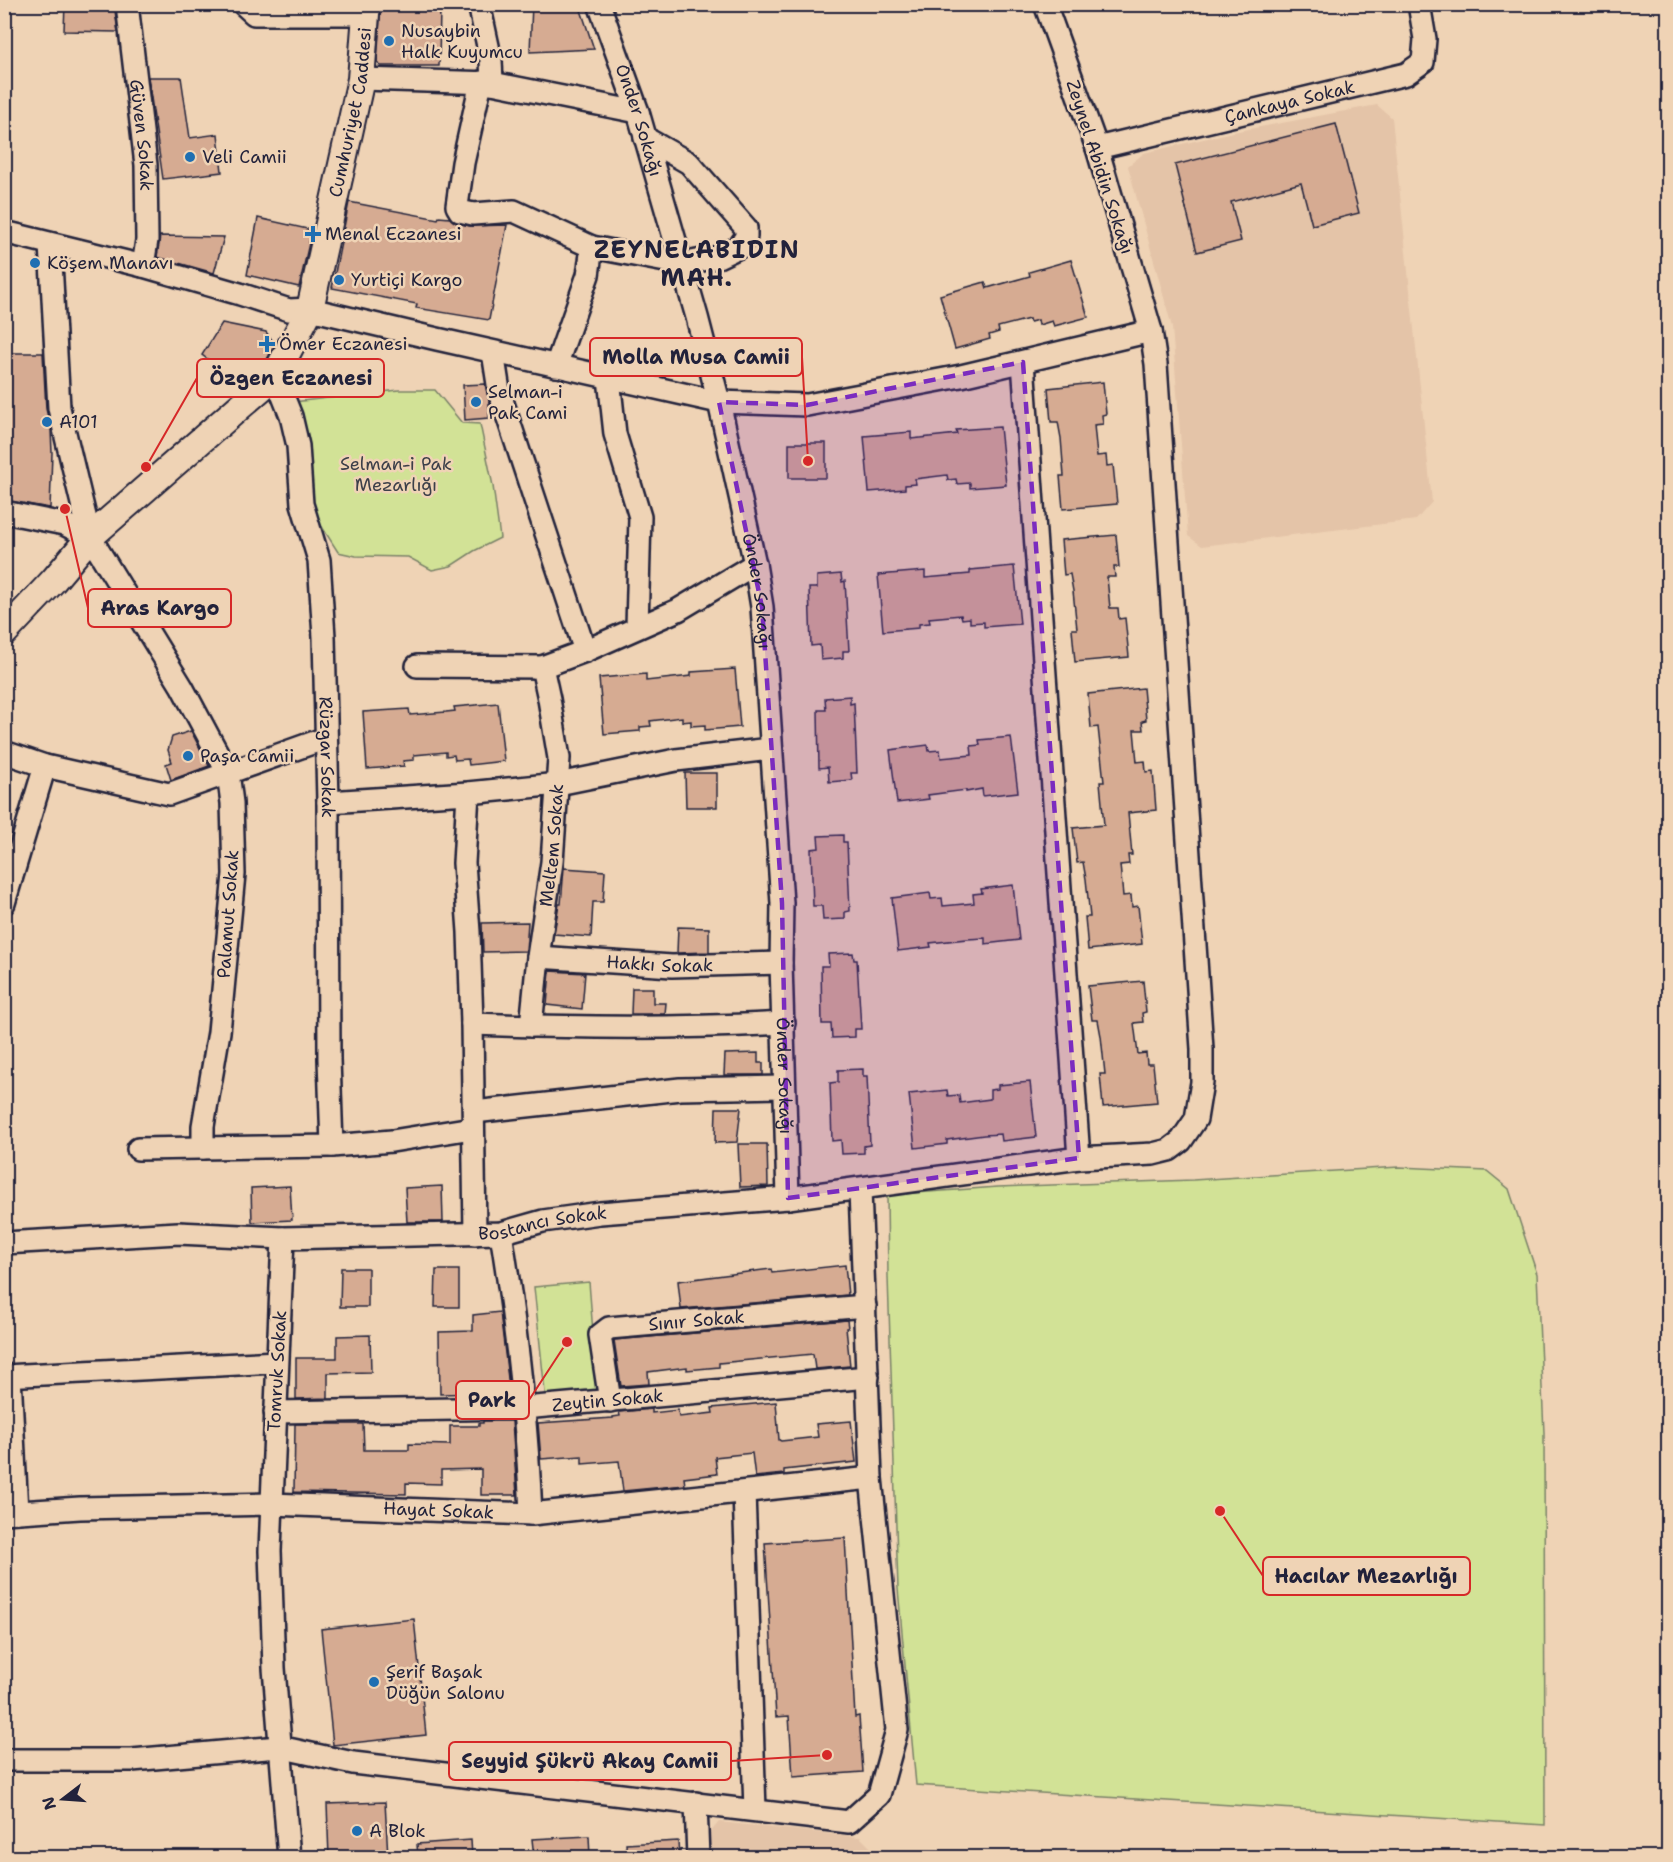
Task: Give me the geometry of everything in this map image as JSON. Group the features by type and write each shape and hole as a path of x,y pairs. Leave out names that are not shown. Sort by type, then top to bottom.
{"main road":[{"name":"Cumhuriyet Caddesi","path":"4,633 53,581 90,537 274,376 310,309 361,79 366,9"}],"street":[{"name":"Güven Sokak","path":"127,4 146,165 147,240 142,266"},
{"path":"243,4 254,14 366,9"},
{"path":"479,4 491,60 487,83 463,163 457,206 460,211 473,214 514,211 592,247 681,264 718,257 739,247 746,237 746,228 689,163 645,138"},
{"name":"Önder Sokağı","path":"599,4 638,112 697,316 719,402 755,564 762,607 782,903 781,963 788,1198"},
{"name":"Zeynel Abidin Sokağı","path":"1045,4 1097,148 1151,331 1156,364 1202,1049 1202,1082 1196,1119 1181,1141 1169,1149 1153,1154 1079,1158"},
{"name":"Çankaya Sokak","path":"1097,148 1406,74 1423,62 1425,39 1419,4"},
{"path":"361,79 487,83 638,112"},
{"path":"4,232 142,266 289,310 310,309 719,402 807,405 961,376 1151,331"},
{"path":"50,244 59,408 90,537"},
{"path":"556,366 588,275 592,247"},
{"path":"493,352 499,391 585,651"},
{"path":"1023,362 1079,1158"},
{"name":"Rüzgar Sokak","path":"274,376 291,416 298,446 302,504 320,560 328,802 329,1059 332,1146"},
{"path":"609,378 615,434 640,516 637,627"},
{"path":"4,512 63,524 90,537"},
{"name":"Palamut Sokak","path":"90,537 182,687 228,773 232,803 234,874 219,1032 203,1126 203,1148"},
{"path":"417,666 542,667 585,651 678,609 755,564"},
{"name":"Meltem Sokak","path":"531,1026 538,957 552,862 559,758 542,667"},
{"path":"4,752 45,766 169,794 326,738"},
{"path":"328,802 468,793 558,784 676,760 771,749"},
{"path":"4,903 45,766"},
{"path":"468,793 464,863 472,1024 475,1234"},
{"name":"Hakkı Sokak","path":"538,957 672,966 781,963"},
{"path":"472,1024 714,1027 784,1023"},
{"path":"138,1149 332,1146 392,1141 473,1120 680,1089 784,1087"},
{"name":"Bostancı Sokak","path":"4,1243 178,1233 283,1238 501,1233 543,1221 600,1213 860,1190 1079,1158"},
{"path":"4,1760 132,1760 279,1747 353,1763 849,1822 879,1795 897,1730 871,1478 860,1190"},
{"path":"501,1233 514,1314 524,1408 531,1514"},
{"name":"Tomruk Sokak","path":"283,1238 270,1551 274,1668 289,1857"},
{"name":"Sınır Sokak","path":"610,1401 600,1335 609,1328 865,1306"},
{"path":"11,1512 7,1376 277,1362"},
{"name":"Zeytin Sokak","path":"275,1412 524,1408 868,1377"},
{"name":"Hayat Sokak","path":"11,1512 80,1508 271,1504 531,1514 871,1478"},
{"path":"744,1492 755,1810"},
{"path":"696,1803 698,1857"}],"highlighted area":[{"path":"1023,362 1079,1158 788,1198 782,903 762,607 719,402 807,405"}],"shaded area":[{"path":"1377,105 1392,118 1432,502 1416,520 1202,546 1188,536 1172,327 1128,166 1144,153 1233,132"},
{"path":"719,1822 860,1837 876,1853 876,1857 709,1857 708,1835"}],"green space":[{"name":"Selman-i Pak Mezarlığı","path":"399,390 435,390 462,423 480,424 493,486 500,538 451,566 432,570 408,557 356,556 338,552 310,508 293,402"},
{"path":"1399,1167 1487,1171 1509,1189 1537,1274 1544,1433 1545,1825 916,1785 898,1589 887,1195 998,1187 1193,1180"},
{"path":"589,1282 598,1396 546,1402 534,1287"}],"building":[{"path":"65,4 114,4 118,32 64,31"},
{"path":"381,4 440,4 439,66 381,66 377,63"},
{"path":"532,4 579,4 594,49 530,52"},
{"path":"148,77 181,77 190,138 218,134 222,172 163,179"},
{"path":"1336,124 1359,213 1312,225 1301,183 1231,202 1241,241 1197,252 1175,165"},
{"path":"349,202 438,219 439,217 450,218 457,223 470,226 507,225 489,320 416,308 417,304 332,288"},
{"path":"258,218 312,230 299,287 247,275"},
{"path":"160,236 224,237 214,273 157,257"},
{"path":"1071,260 1088,317 1054,326 1052,321 1039,325 1038,320 1030,322 1029,319 998,327 999,332 989,335 990,339 955,349 940,295 985,282 987,288 1030,276 1029,272"},
{"path":"222,323 266,332 275,344 263,367 242,385 202,355"},
{"path":"4,353 43,353 46,409 51,430 50,508 4,500"},
{"path":"1103,382 1106,414 1102,415 1103,424 1094,425 1097,456 1106,455 1107,466 1113,465 1117,504 1063,509 1060,476 1064,476 1061,438 1058,422 1051,422 1048,388"},
{"name":"Selman-i Pak Cami","path":"485,384 489,400 489,418 465,420 463,385"},
{"path":"1000,427 1006,485 970,488 970,483 957,484 956,479 948,480 947,475 915,479 916,484 905,485 905,489 869,492 864,436 911,432 911,439 957,434 956,430"},
{"path":"789,443 826,443 826,478 789,478"},
{"path":"1116,535 1119,567 1114,567 1115,577 1107,577 1110,608 1118,608 1119,619 1125,618 1129,657 1075,662 1072,629 1077,629 1073,591 1070,574 1064,575 1061,540"},
{"path":"1014,566 1020,624 984,627 984,622 970,623 970,618 962,619 961,615 929,618 930,623 919,624 919,628 883,631 878,575 925,571 925,578 970,574 970,570"},
{"path":"841,574 842,582 845,581 849,651 843,651 843,658 821,660 820,645 811,646 809,588 817,588 817,576"},
{"path":"735,669 740,727 705,730 705,725 691,726 691,721 682,722 682,717 650,721 651,726 640,727 640,731 604,734 599,678 646,674 646,681 691,676 691,672"},
{"path":"1143,688 1146,720 1142,721 1143,730 1134,730 1137,762 1145,761 1146,772 1153,771 1156,810 1128,813 1132,855 1128,855 1129,864 1120,865 1123,896 1131,895 1132,907 1138,906 1142,944 1088,950 1085,917 1090,917 1086,879 1083,862 1077,863 1073,828 1104,825 1100,782 1104,782 1098,727 1091,728 1088,694"},
{"path":"850,696 850,704 854,703 857,773 851,773 852,780 829,782 828,767 819,768 818,710 826,710 825,698"},
{"path":"498,703 504,761 469,765 468,759 455,760 454,755 446,756 446,752 414,755 414,760 403,761 404,766 367,769 363,712 409,709 410,715 455,711 454,707"},
{"name":"Paşa Camii","path":"191,731 209,766 171,780 166,764 172,762 168,750 172,737"},
{"path":"1011,737 1018,792 983,796 982,789 966,792 966,790 928,795 929,799 897,803 890,750 928,745 929,751 940,750 941,758 972,755 971,746 980,745 979,740"},
{"path":"685,773 717,773 717,807 686,807"},
{"path":"843,835 843,842 847,842 850,911 845,912 845,919 823,920 822,906 813,906 811,849 819,848 818,836"},
{"path":"564,868 605,871 603,902 593,902 591,937 554,934 559,904 561,904"},
{"path":"1013,885 1019,940 985,944 985,938 967,939 930,943 931,947 898,951 892,898 930,893 931,899 942,898 943,906 974,903 973,894 982,893 981,889"},
{"path":"528,922 526,951 483,952 482,923"},
{"path":"678,927 709,928 709,952 677,953"},
{"path":"853,953 854,960 857,960 861,1029 855,1029 855,1037 832,1038 831,1024 822,1024 821,966 829,966 828,954"},
{"path":"550,971 585,973 582,1009 547,1005"},
{"path":"1143,981 1146,1012 1142,1013 1143,1022 1134,1023 1138,1054 1146,1053 1147,1064 1153,1064 1157,1102 1103,1107 1100,1074 1105,1074 1101,1036 1098,1020 1092,1020 1088,986"},
{"path":"632,988 653,988 653,1003 666,1003 665,1014 631,1014"},
{"path":"758,1053 758,1063 763,1063 763,1075 724,1075 725,1054"},
{"path":"863,1069 863,1076 867,1076 870,1145 864,1146 864,1153 842,1154 841,1140 832,1141 830,1083 838,1082 838,1070"},
{"path":"1030,1082 1036,1137 1002,1141 1001,1134 984,1135 947,1140 947,1144 915,1148 909,1094 947,1090 948,1096 959,1095 960,1103 990,1099 990,1090 998,1089 998,1085"},
{"path":"716,1108 741,1108 737,1142 715,1143"},
{"path":"738,1144 767,1144 768,1186 740,1187"},
{"path":"290,1186 292,1220 252,1222 251,1188"},
{"path":"442,1186 443,1222 407,1222 405,1188"},
{"path":"845,1265 848,1295 681,1309 678,1281 771,1269 772,1273"},
{"path":"341,1268 368,1268 368,1307 340,1307"},
{"path":"436,1270 459,1270 459,1307 435,1307"},
{"path":"500,1312 510,1395 440,1394 439,1332 473,1331 473,1315"},
{"path":"847,1320 850,1366 815,1369 813,1354 719,1363 719,1367 687,1370 687,1367 648,1372 649,1384 621,1386 614,1340"},
{"path":"370,1335 371,1372 328,1373 328,1398 296,1399 296,1358 337,1358 337,1336"},
{"path":"776,1402 779,1440 781,1441 818,1437 816,1424 851,1421 856,1462 784,1470 784,1474 755,1477 752,1453 715,1457 717,1474 684,1478 685,1485 623,1491 619,1461 582,1464 582,1456 541,1459 538,1423 613,1418 620,1416 619,1412 652,1409 652,1413 678,1410 679,1417 713,1413 712,1408"},
{"path":"512,1421 517,1495 481,1495 481,1469 441,1470 441,1484 406,1483 406,1494 294,1492 295,1424 363,1424 364,1450 409,1450 409,1444 450,1445 450,1426 479,1426 479,1423"},
{"path":"845,1538 855,1717 859,1716 863,1772 793,1777 789,1716 776,1717 765,1543"},
{"name":"Şerif Başak Düğün Salonu","path":"414,1619 426,1735 333,1745 321,1629"},
{"name":"A Blok","path":"385,1802 388,1857 329,1857 327,1804"},
{"path":"589,1836 590,1857 534,1857 532,1839"},
{"path":"471,1840 472,1857 418,1857 417,1844"},
{"path":"678,1841 679,1857 627,1857 626,1844"}],"place":[{"name":"Nusaybin Halk Kuyumcu","path":"389,41"},
{"name":"Veli Camii","path":"190,157"},
{"name":"Menal Eczanesi","path":"313,234"},
{"name":"Köşem Manavı","path":"35,263"},
{"name":"Yurtiçi Kargo","path":"339,280"},
{"name":"Ömer Eczanesi","path":"267,344"},
{"name":"Selman-i Pak Cami","path":"476,402"},
{"name":"A101","path":"47,422"},
{"name":"Molla Musa Camii","path":"808,461"},
{"name":"Özgen Eczanesi","path":"146,467"},
{"name":"Aras Kargo","path":"65,509"},
{"name":"Paşa Camii","path":"188,756"},
{"name":"Park","path":"567,1342"},
{"name":"Hacılar Mezarlığı","path":"1220,1511"},
{"name":"Şerif Başak Düğün Salonu","path":"374,1682"},
{"name":"Seyyid Şükrü Akay Camii","path":"827,1755"},
{"name":"A Blok","path":"357,1831"}],"district":[{"name":"ZEYNELABIDIN MAH.","path":"697,264"}]}
